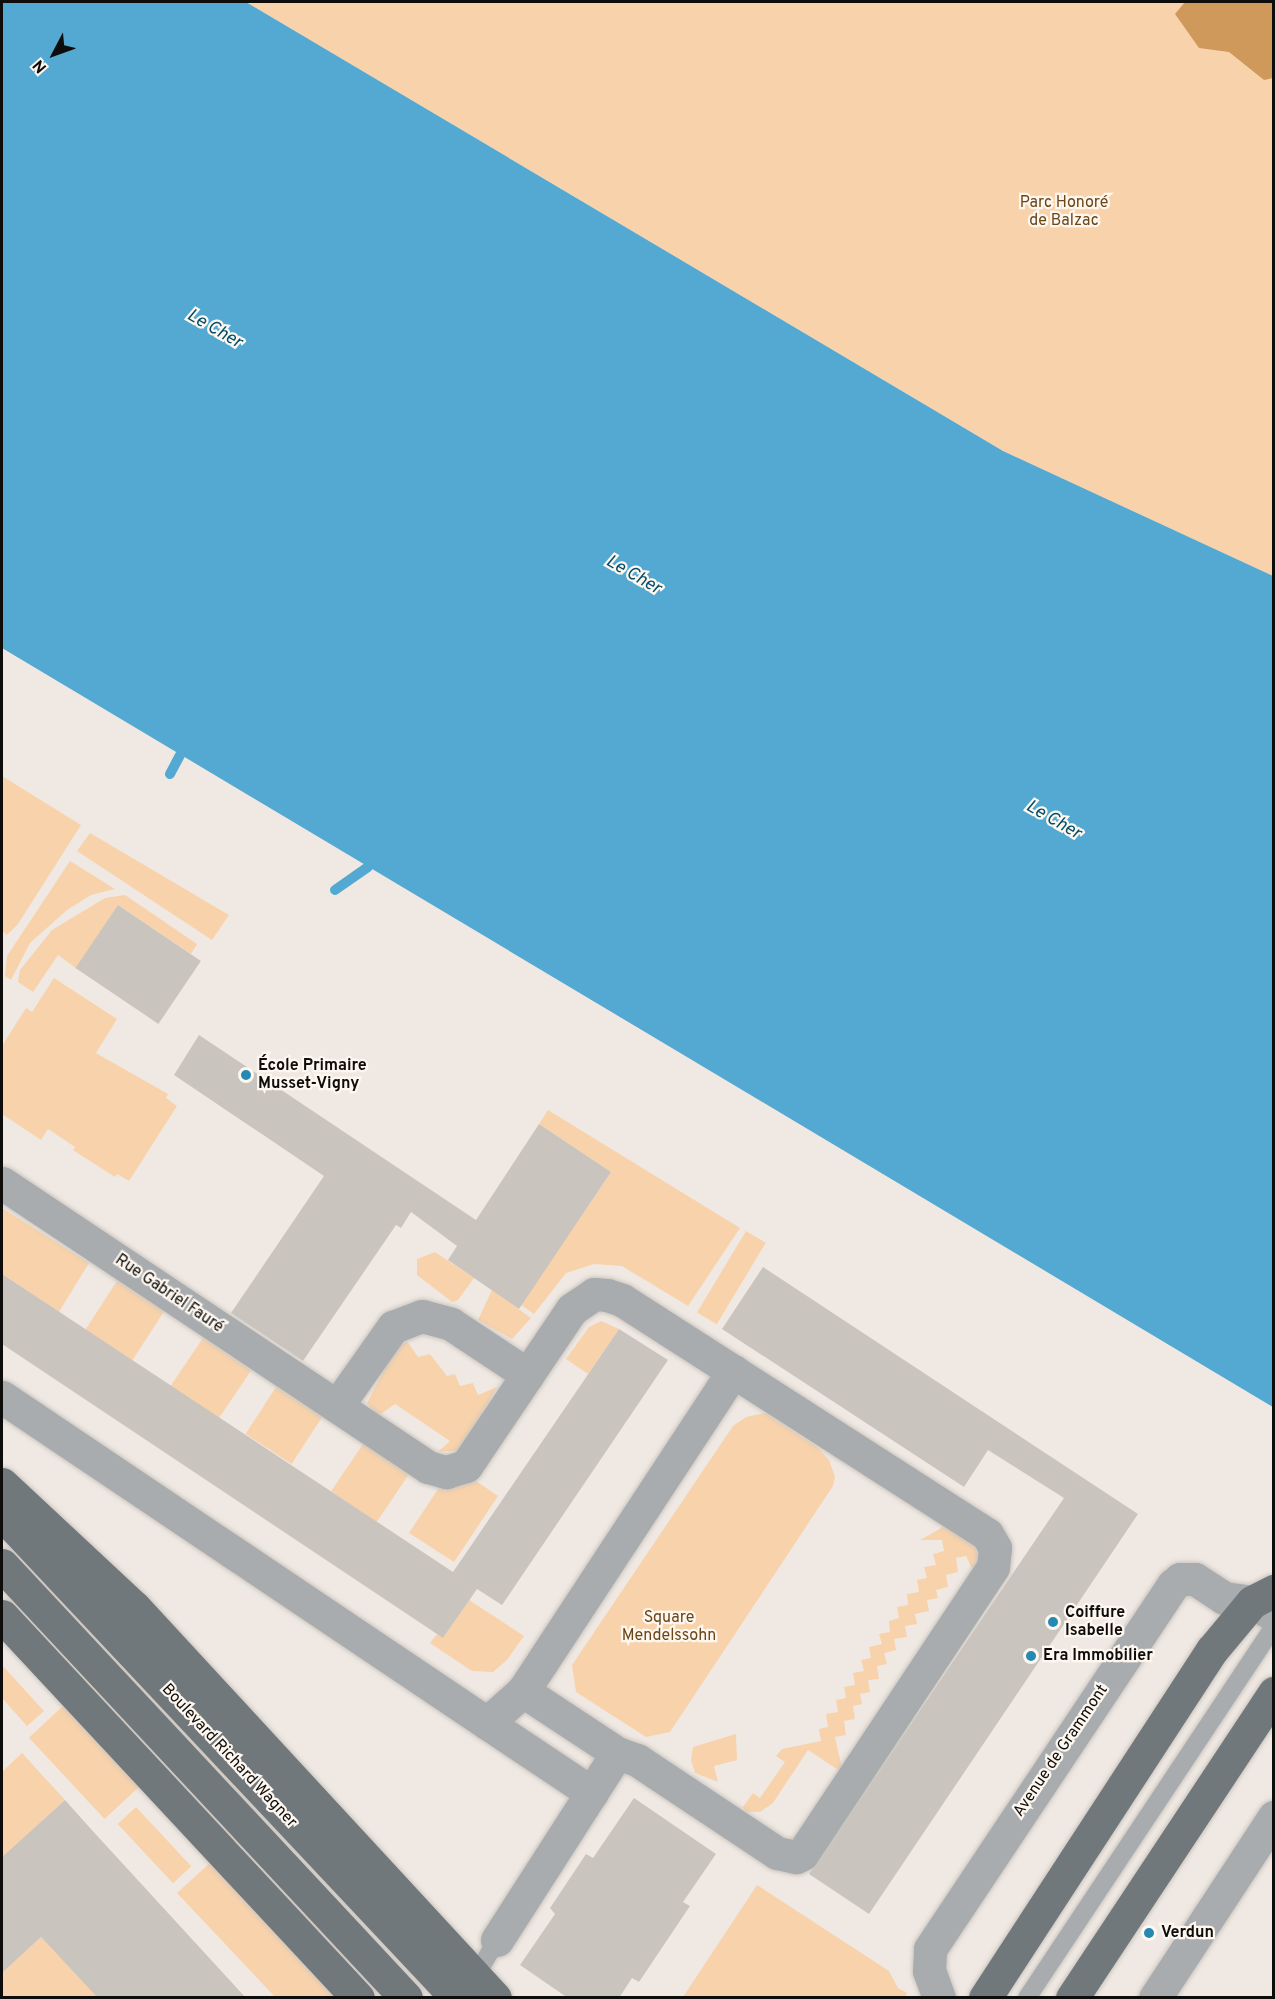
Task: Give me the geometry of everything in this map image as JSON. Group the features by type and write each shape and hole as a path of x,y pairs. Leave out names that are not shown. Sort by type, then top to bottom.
{"main road":[{"path":"2,1484 134,1607 476,1991"},
{"name":"Boulevard Richard Wagner","path":"2,1514 476,1991"},
{"path":"2,1565 406,1998"},
{"name":"Avenue de Grammont","path":"985,1998 1212,1650 1266,1603"},
{"path":"2,1616 358,1998"},
{"path":"1072,1998 1274,1694"}],"street":[{"name":"Rue Gabriel Fauré","path":"2,1183 428,1467 446,1472 458,1471 473,1459 572,1309 594,1294 622,1300 733,1371"},
{"path":"337,1406 388,1333 406,1319 422,1316 451,1324 528,1375"},
{"path":"487,1722 523,1690 733,1371 987,1534 995,1548 993,1567 802,1854 796,1857 777,1853 637,1760 617,1753 523,1690"},
{"path":"2,1397 592,1792"},
{"name":"Avenue de Grammont","path":"939,1998 929,1971 930,1949 1173,1584 1180,1579 1195,1579 1224,1598 1266,1603"},
{"path":"497,1940 617,1753"},
{"path":"1155,1998 1274,1817"}],"lane":[{"path":"1027,1998 1274,1626"},
{"path":"476,1991 497,1940"}],"green space":[{"name":"Parc Honoré de Balzac","path":"246,2 1273,2 1273,576 1003,451"},
{"path":"2,776 81,825 18,924 7,935 2,931"},
{"path":"90,833 229,915 212,940 77,851"},
{"path":"70,861 115,889 91,895 67,910 30,943 11,980 5,976 7,956"},
{"path":"125,895 197,944 191,954 118,905 77,969 58,955 33,992 18,982 20,970 52,930 105,898"},
{"path":"54,978 117,1019 96,1053 168,1094 166,1098 177,1106 129,1181 117,1174 115,1177 73,1150 75,1147 48,1129 41,1140 2,1114 2,1046 26,1008 32,1012"},
{"path":"548,1110 740,1228 688,1306 622,1266 594,1264 566,1273 534,1314 521,1305 611,1172 539,1124"},
{"path":"2,1208 89,1263 59,1312 2,1274"},
{"path":"746,1231 766,1243 717,1324 697,1312"},
{"path":"435,1252 474,1278 458,1300 452,1302 417,1275 417,1259"},
{"path":"117,1281 164,1311 132,1360 85,1330"},
{"path":"492,1290 531,1318 512,1339 478,1320"},
{"path":"601,1321 619,1329 588,1374 566,1359 589,1327"},
{"path":"203,1338 251,1370 219,1419 171,1386"},
{"path":"407,1341 418,1357 430,1354 447,1376 455,1374 460,1386 473,1383 478,1395 497,1387 466,1443 456,1451 439,1451 450,1441 395,1404 378,1416 367,1403 396,1347"},
{"path":"276,1387 322,1417 292,1464 246,1434"},
{"name":"Square Mendelssohn","path":"765,1413 817,1447 829,1460 835,1477 833,1486 670,1732 646,1737 576,1692 572,1665 733,1426 746,1417"},
{"path":"363,1444 409,1475 377,1522 331,1491"},
{"path":"476,1481 498,1496 454,1562 409,1533 438,1489"},
{"path":"945,1526 966,1534 979,1549 976,1577 966,1556 956,1558 958,1572 946,1575 948,1587 936,1590 938,1598 927,1600 929,1611 915,1614 917,1624 905,1626 907,1637 894,1639 896,1650 884,1653 887,1664 877,1666 879,1679 868,1680 870,1692 860,1694 862,1704 853,1706 855,1719 844,1721 846,1735 835,1737 843,1773 808,1750 773,1803 760,1812 746,1812 743,1807 753,1793 760,1798 785,1762 776,1756 782,1749 821,1741 819,1729 828,1727 826,1714 838,1712 836,1700 846,1698 844,1687 855,1685 853,1673 864,1671 861,1660 871,1658 869,1647 882,1644 879,1634 890,1632 889,1621 899,1618 897,1607 908,1605 907,1594 919,1592 917,1580 927,1578 924,1567 936,1565 933,1554 944,1551 942,1540 920,1540"},
{"path":"469,1600 524,1636 507,1660 493,1672 472,1671 430,1643 437,1634 444,1637"},
{"path":"2,1665 44,1711 27,1726 2,1698"},
{"path":"64,1705 140,1786 105,1819 29,1738"},
{"path":"736,1734 737,1760 714,1766 718,1782 695,1773 691,1760 693,1747"},
{"path":"22,1753 65,1800 2,1857 2,1772"},
{"path":"136,1807 191,1866 173,1883 118,1824"},
{"path":"211,1862 337,1997 275,1997 177,1893"},
{"path":"757,1885 889,1971 898,1988 907,1993 905,1997 683,1997"},
{"path":"41,1937 98,1997 2,1998 2,1973"}],"shaded area":[{"path":"1185,2 1273,2 1273,78 1264,80 1229,52 1199,48 1175,14"}],"water":[{"name":"Le Cher","path":"2,2 246,2 1003,451 1273,576 1273,1407 2,648"}],"building":[{"path":"118,905 201,961 158,1024 76,968"},
{"path":"199,1035 476,1220 539,1124 611,1172 519,1309 448,1260 457,1246 411,1212 401,1228 396,1225 303,1361 231,1313 324,1176 174,1075"},
{"path":"763,1267 1138,1514 869,1914 809,1874 1064,1498 988,1450 964,1487 722,1329"},
{"path":"2,1274 453,1572 619,1329 668,1360 502,1605 477,1589 443,1638 2,1344"},
{"path":"634,1798 716,1854 683,1902 690,1906 639,1982 632,1978 619,1998 568,1998 520,1965 555,1914 550,1908 586,1854 593,1858"},
{"path":"65,1800 246,1998 98,1998 41,1937 2,1973 2,1857"}],"waterway":[{"path":"170,774 180,755"},
{"path":"335,890 368,867"}],"place":[{"name":"École Primaire Musset-Vigny","path":"246,1075"},
{"name":"Coiffure Isabelle","path":"1053,1622"},
{"name":"Era Immobilier","path":"1031,1656"},
{"name":"Verdun","path":"1149,1933"}]}
